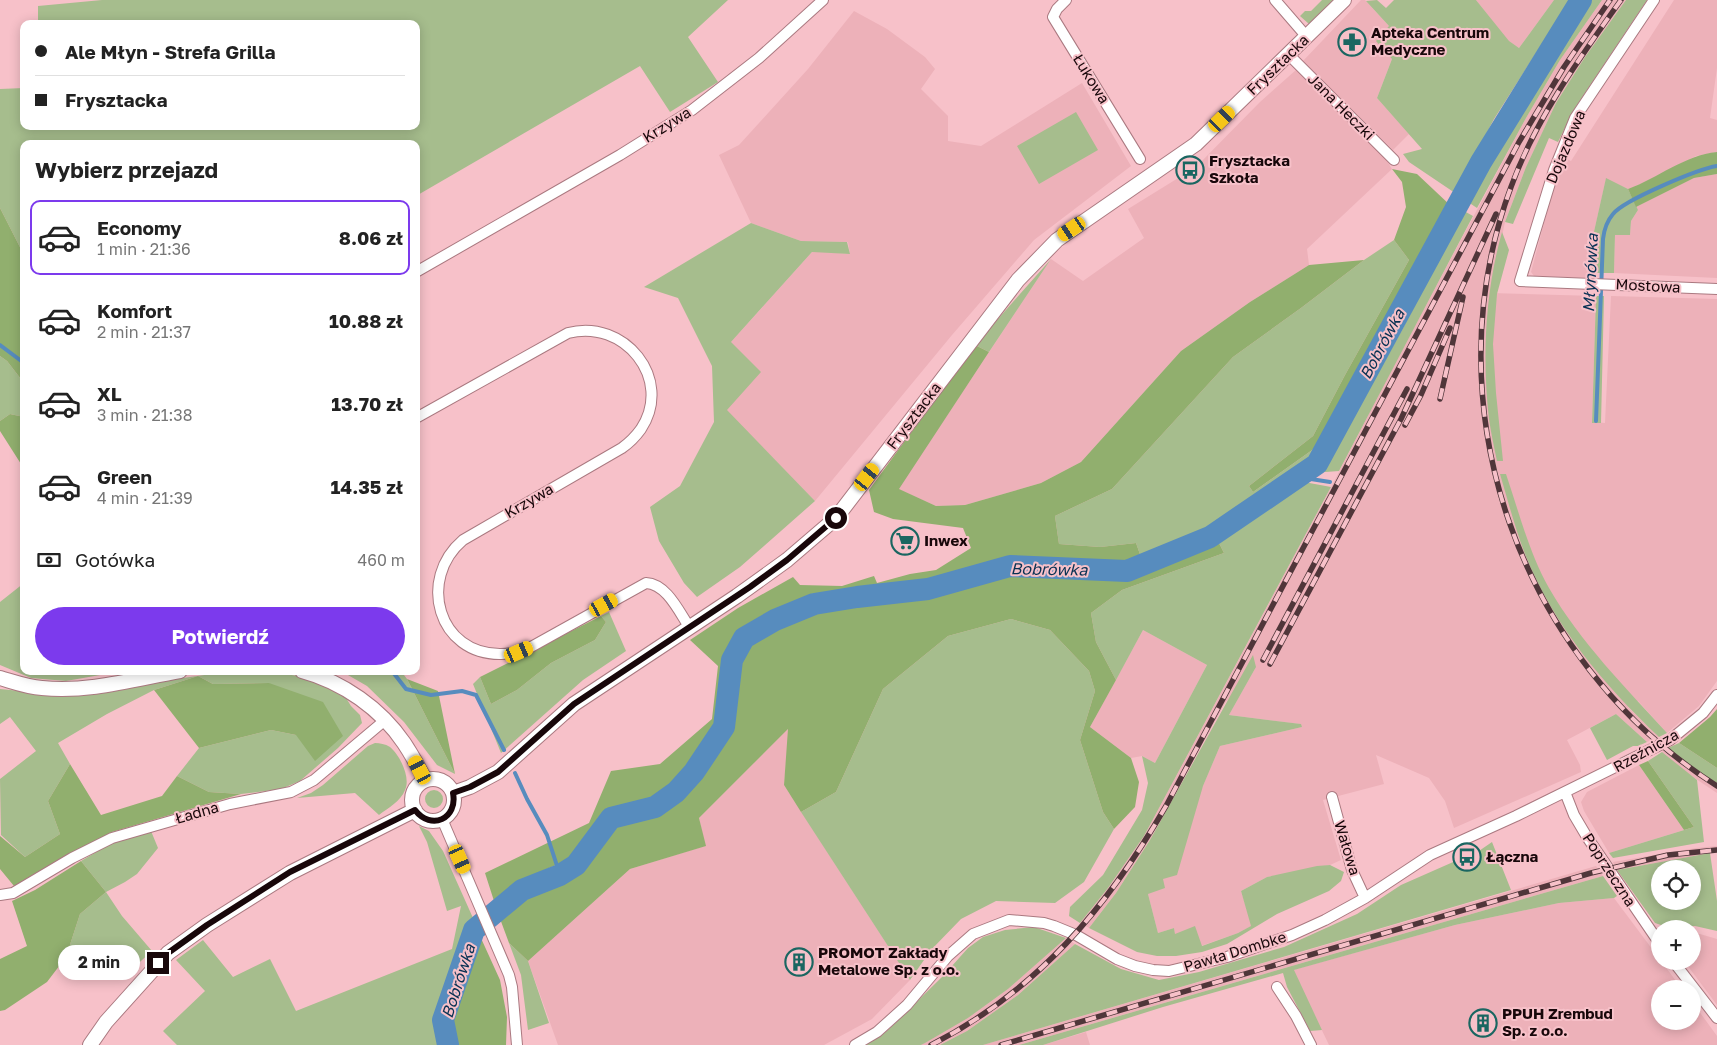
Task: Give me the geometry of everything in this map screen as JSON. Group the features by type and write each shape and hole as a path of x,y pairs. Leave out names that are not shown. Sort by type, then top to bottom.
{"street":[{"name":"Krzywa","path":"420,270 620,155 692,110 752,64 823,0"},
{"name":"Łukowa","path":"1066,0 1057,9 1053,17 1140,159"},
{"path":"1275,0 1307,37"},
{"name":"Frysztacka","path":"453,793 470,787 498,772 574,704 690,628 787,560 836,518 1018,280 1057,240 1196,144 1344,0"},
{"name":"Dojazdowa","path":"1520,281 1554,170 1575,118 1654,0"},
{"name":"Jana Heczki","path":"1288,55 1394,160"},
{"name":"Mostowa","path":"1520,281 1717,289"},
{"name":"Krzywa","path":"420,416 568,333 596,331 616,337 631,348 642,363 649,381 651,401 641,429 622,448 456,545 447,557 441,571 438,589 440,608 450,630 469,646 485,652 502,654 531,647 642,583 651,583 657,585 667,596 690,628"},
{"path":"0,678 26,686 62,689 110,684 158,675"},
{"path":"313,675 335,683 356,696 384,721 404,742 425,780"},
{"name":"Rzeźnicza","path":"1565,792 1670,740 1703,713 1717,695"},
{"name":"Ładna","path":"0,895 13,893 72,858 112,838 230,804 291,792 314,780 384,721"},
{"path":"438,779 450,787 453,793 454,799 451,810 442,819 436,821 424,819 412,804 414,790 425,780 438,779"},
{"path":"1365,898 1430,856 1565,792"},
{"name":"Poprzeczna","path":"1565,792 1574,815 1587,837 1651,931"},
{"name":"Wałowa","path":"1332,797 1352,870 1365,898"},
{"path":"90,1045 112,1014 168,953 207,925 290,872 415,810"},
{"path":"442,819 509,974 512,987 517,1045"},
{"name":"Pawła Dombke","path":"855,1045 877,1032 907,1005 948,956 973,934 1009,920 1054,926 1070,932 1117,959 1144,968 1169,971 1193,967 1258,948 1325,920 1365,898"},
{"path":"1680,970 1717,1018"},
{"path":"1277,986 1311,1045"}],"shaded area":[{"path":"1361,0 1365,0 1389,26 1392,59 1377,98 1409,134 1393,150 1303,61"},
{"path":"1476,0 1554,0 1519,48 1509,42"},
{"path":"1602,0 1626,0 1585,57 1556,103 1526,167 1505,222 1490,293 1596,296 1592,422 1605,423 1611,296 1717,299 1717,681 1699,706 1667,733 1638,701 1628,707 1659,737 1647,742 1616,714 1567,740 1580,765 1581,772 1454,828 1445,801 1429,778 1376,755 1384,784 1323,800 1341,860 1330,865 1267,877 1241,891 1252,926 1201,946 1175,934 1174,928 1158,933 1148,894 1163,879 1220,746 1302,727 1300,724 1229,715 1256,667 1225,703 1150,840 1116,893 1089,928 1080,923 1108,888 1144,836 1324,501 1526,118 1560,60"},
{"path":"1674,0 1717,0 1717,68 1710,118 1717,120 1717,152 1696,156 1644,183 1628,189 1606,179 1593,236 1592,278 1534,276 1531,272 1558,171 1565,158 1571,161"},
{"path":"854,11 887,29 925,57 935,69 921,89 948,116 948,141 981,146 1082,83 1131,166 1034,240 952,335 815,501 726,410 731,342 813,251 850,254 848,242 801,241 751,223 719,155 739,145 808,69"},
{"path":"1296,70 1385,158 1392,169 1307,249 1309,265 1250,302 1181,351 1081,462 1041,483 965,505 936,506 898,489 1051,259 1083,281 1144,238 1128,209 1196,167 1260,102"},
{"path":"1717,174 1717,278 1614,273 1615,235 1630,235 1631,221 1638,210 1636,207 1694,178"},
{"path":"1143,630 1207,665 1155,763 1142,756 1131,758 1090,727"},
{"path":"789,728 784,785 910,980 872,1019 824,1045 558,1045 528,961 630,869 705,846 699,818"},
{"path":"1668,748 1703,775 1717,783 1717,793 1684,771 1662,752"},
{"path":"1639,765 1684,830 1609,853 1584,811 1581,802 1587,792"},
{"path":"1717,846 1717,852 1673,860 1651,860 1651,864 1617,870 1613,862"},
{"path":"1596,866 1603,876 1019,1045 983,1045"},
{"path":"1614,898 1651,948 1651,970 1668,970 1675,980 1651,980 1651,1030 1701,1030 1701,1014 1717,1036 1717,1045 1329,1045 1293,970 1455,925 1559,903"},
{"path":"1701,934 1717,939 1717,1005 1701,984 1701,980 1698,980 1691,970 1701,970"},
{"path":"1066,938 1075,944 1018,995 967,1031 940,1045 921,1045 968,1018 1008,989"},
{"path":"1086,1032 1090,1045 1043,1045"}],"green space":[{"path":"102,0 728,0 688,37 718,82 670,112 640,66 420,194 420,140 20,140 20,247 0,208 0,89 20,88 20,130 420,130 420,20 38,20 38,6"},
{"path":"1322,0 1333,0 1309,24 1300,16 1305,11 1311,11"},
{"path":"1377,0 1386,8 1394,0 1476,0 1509,41 1519,48 1554,0 1573,0 1550,31 1494,119 1455,193 1409,162 1403,154 1422,149 1377,98 1392,59 1376,41 1389,26 1366,1"},
{"path":"1586,0 1602,0 1560,60 1477,208 1468,202 1486,162"},
{"path":"1626,0 1647,0 1575,108 1558,142 1549,138 1513,224 1505,222 1526,167 1556,103 1585,57"},
{"path":"1076,112 1098,150 1039,184 1017,146"},
{"path":"1717,152 1717,174 1694,178 1636,207 1628,189 1683,162"},
{"path":"1392,169 1417,174 1451,206 1322,443 1253,492 1249,486 1313,436 1409,260 1394,240 1406,207 1402,182"},
{"path":"1606,178 1628,189 1638,210 1631,221 1630,235 1615,235 1614,273 1592,273 1593,236"},
{"path":"0,208 20,247 20,378 7,361 0,356"},
{"path":"1464,211 1473,216 1339,471 1312,473 1332,456 1402,330"},
{"path":"751,223 801,241 847,242 850,254 812,252 731,342 761,372 727,410 815,501 740,567 697,597 684,583 659,541 650,507 680,486 714,422 712,366 678,298 644,287"},
{"path":"1502,232 1509,250 1497,294 1493,344 1503,461 1497,461 1489,419 1487,396 1486,325 1492,278"},
{"path":"1394,240 1409,260 1313,436 1249,486 1253,492 1322,443 1312,464 1246,508 1191,539 1142,560 1136,543 1100,547 1059,544 1055,516 1112,489 1233,357"},
{"path":"1051,259 989,352 975,345"},
{"path":"1364,260 1233,357 1112,489 1055,516 1059,544 1100,547 1136,543 1142,560 1122,566 1011,559 978,565 926,581 811,594 779,610 742,637 726,661 715,729 688,772 649,804 611,808 605,823 574,857 524,879 494,901 485,873 589,823 611,771 660,764 712,719 718,666 690,640 738,608 793,577 800,585 842,586 874,576 877,583 910,574 936,570 971,548 963,528 893,519 874,512 869,490 975,345 989,352 899,489 936,506 965,505 1041,483 1081,462 1181,351 1250,302 1309,265"},
{"path":"1596,296 1604,296 1601,423 1592,423"},
{"path":"0,356 7,361 20,378 20,416 10,414 0,421"},
{"path":"10,414 20,416 20,462 0,431 0,421"},
{"path":"1500,474 1506,474 1536,561 1561,608 1604,664 1667,733 1659,737 1639,717 1600,675 1565,629 1550,605 1525,554"},
{"path":"1304,482 1331,487 1144,836 1108,888 1080,923 1069,916 1070,907 1103,875 1142,810 1148,783 1142,756 1155,763 1207,665 1143,630 1116,680 1096,642 1091,613 1122,590 1224,553 1218,541"},
{"path":"1218,541 1224,553 1122,590 1091,613 1096,642 1116,680 1090,727 1131,758 1139,782 1135,807 1114,829 1103,812 1080,740 1095,691 1089,671 1050,630 1011,619 948,636 883,689 836,792 801,812 784,785 788,729 699,818 706,846 630,869 528,961 509,943 499,916 529,895 579,871 615,826 643,817 675,802 706,765 734,723 737,672 749,642 786,621 820,609 905,600 1013,572 1067,576 1129,576"},
{"path":"20,586 20,673 0,665 0,602"},
{"path":"609,612 626,651 583,680 501,753 473,684 480,677 491,704 517,690 551,663 595,640 606,622 601,616"},
{"path":"601,616 606,622 595,640 551,663 517,690 491,704 480,677"},
{"path":"1011,619 1050,630 1089,671 1095,691 1080,740 1103,812 1114,829 1084,882 1055,903 996,901 961,919 931,950 910,980 801,812 836,792 883,689 948,636"},
{"path":"1253,655 1256,667 1229,715 1301,724 1302,727 1220,746 1203,786 1177,875 1163,879 1165,888 1148,894 1158,933 1174,928 1175,934 1195,926 1202,946 1238,933 1251,926 1241,891 1267,877 1330,865 1344,872 1341,881 1329,891 1277,914 1227,944 1202,952 1176,956 1157,956 1137,952 1089,928 1116,893 1150,840"},
{"path":"24,675 100,675 66,681 31,678"},
{"path":"204,675 292,675 299,676 343,693 351,706 360,715 362,723 338,748 300,781 281,789 241,794 209,792 177,776 199,748 271,730 296,735 269,683 213,684 198,676 154,690 107,714 58,743 70,764 48,801 60,834 25,857 1,835 0,779 36,751 10,717 0,724 0,689 61,695"},
{"path":"348,675 404,675 455,774 437,765 404,722 367,686"},
{"path":"198,676 213,684 269,683 323,702 343,736 315,761 296,735 271,730 199,748 154,690"},
{"path":"407,679 438,691 455,774"},
{"path":"1717,709 1717,768 1679,743"},
{"path":"1616,714 1647,742 1633,746 1607,760 1590,728"},
{"path":"375,743 386,745 394,751 404,767 407,779 401,798 379,815 355,793 297,798 311,793 323,785 368,746"},
{"path":"1679,743 1717,768 1717,783 1703,775 1668,748"},
{"path":"1662,752 1697,780 1704,842 1613,858 1609,853 1694,827 1648,761"},
{"path":"1648,761 1694,827 1684,830 1639,765"},
{"path":"70,764 101,815 162,796 177,776 209,792 241,794 112,832 14,886 0,869 0,836 25,857 60,834 48,801"},
{"path":"434,790 440,793 443,799 440,805 434,808 428,805 425,799 428,793"},
{"path":"419,826 429,831 443,851 473,918 436,1017 440,1045 177,1045 163,1031 205,991 176,960 203,940 233,977 270,959 296,1011 452,949 461,906 447,911 427,842"},
{"path":"151,831 158,848 137,874 106,892 81,861 115,841"},
{"path":"1492,842 1511,890 983,1045 940,1045 967,1031 1018,995 1075,944 1121,969 1159,980 1199,972 1284,947 1357,914 1401,885 1460,859 1464,865 1479,858 1476,853"},
{"path":"1710,853 1717,901 1717,931 1701,927 1701,920 1653,920 1617,870 1651,864 1651,910 1701,910 1701,860 1672,860"},
{"path":"81,861 106,892 80,914 66,957 47,982 5,1010 0,1011 0,959 27,946 12,901 35,890"},
{"path":"1603,876 1617,896 1614,898 1559,903 1455,925 1294,970 1322,1030 1310,1031 1287,987 1283,973 1163,1007 1043,1045 1019,1045"},
{"path":"106,892 122,916 152,951 131,970 66,957 80,914"},
{"path":"1034,927 1066,938 1008,989 968,1018 921,1045 866,1045 888,1030 943,976 968,948 983,937 1005,930"},
{"path":"480,936 500,980 507,1017 506,1045 457,1045 452,1030 459,995"},
{"path":"509,943 528,961 549,1023 528,1030 521,975"}],"waterway":[{"name":"Bobrówka","path":"448,1045 443,1020 474,930 522,890 560,875 576,865 611,818 655,807 676,792 694,772 724,727 732,660 744,638 775,620 814,604 928,589 1010,566 1127,571 1210,537 1317,464 1481,162 1581,0"},
{"name":"Młynówka","path":"1596,421 1603,239 1607,223 1620,208 1646,193 1717,166"},
{"path":"0,345 20,360"},
{"name":"Młynówka","path":"1298,477 1330,482"},
{"path":"395,675 406,689 431,695 462,691 476,695 504,750"},
{"path":"515,773 547,835 560,875"}],"railway":[{"path":"931,1045 969,1023 1004,999 1036,973 1066,944 1094,912 1143,843 1166,806 1519,142 1564,67 1610,0"},
{"path":"1621,0 1574,67 1546,113 1521,162 1511,187 1488,271 1481,356 1488,441 1509,522 1544,600 1590,671 1648,733 1717,786"},
{"path":"1270,664 1401,419 1496,214"},
{"path":"1440,399 1463,297"},
{"path":"1405,425 1421,395 1450,328"},
{"path":"1263,660 1407,389"},
{"path":"1001,1045 1591,873 1668,855 1717,850"}],"place":[{"name":"Apteka Centrum Medyczne","path":"1352,42"},
{"name":"Frysztacka Szkoła","path":"1190,170"},
{"name":"Inwex","path":"905,541"},
{"name":"Łączna","path":"1467,857"},
{"name":"PROMOT Zakłady Metalowe Sp. z o.o.","path":"799,962"},
{"name":"PPUH Zrembud Sp. z o.o.","path":"1483,1023"}],"route":[{"path":"158,963 168,953 207,925 290,872 415,810 424,819 430,821 442,819 448,815 454,805 453,793 470,787 498,772 574,704 750,587 787,560 836,518"}]}
